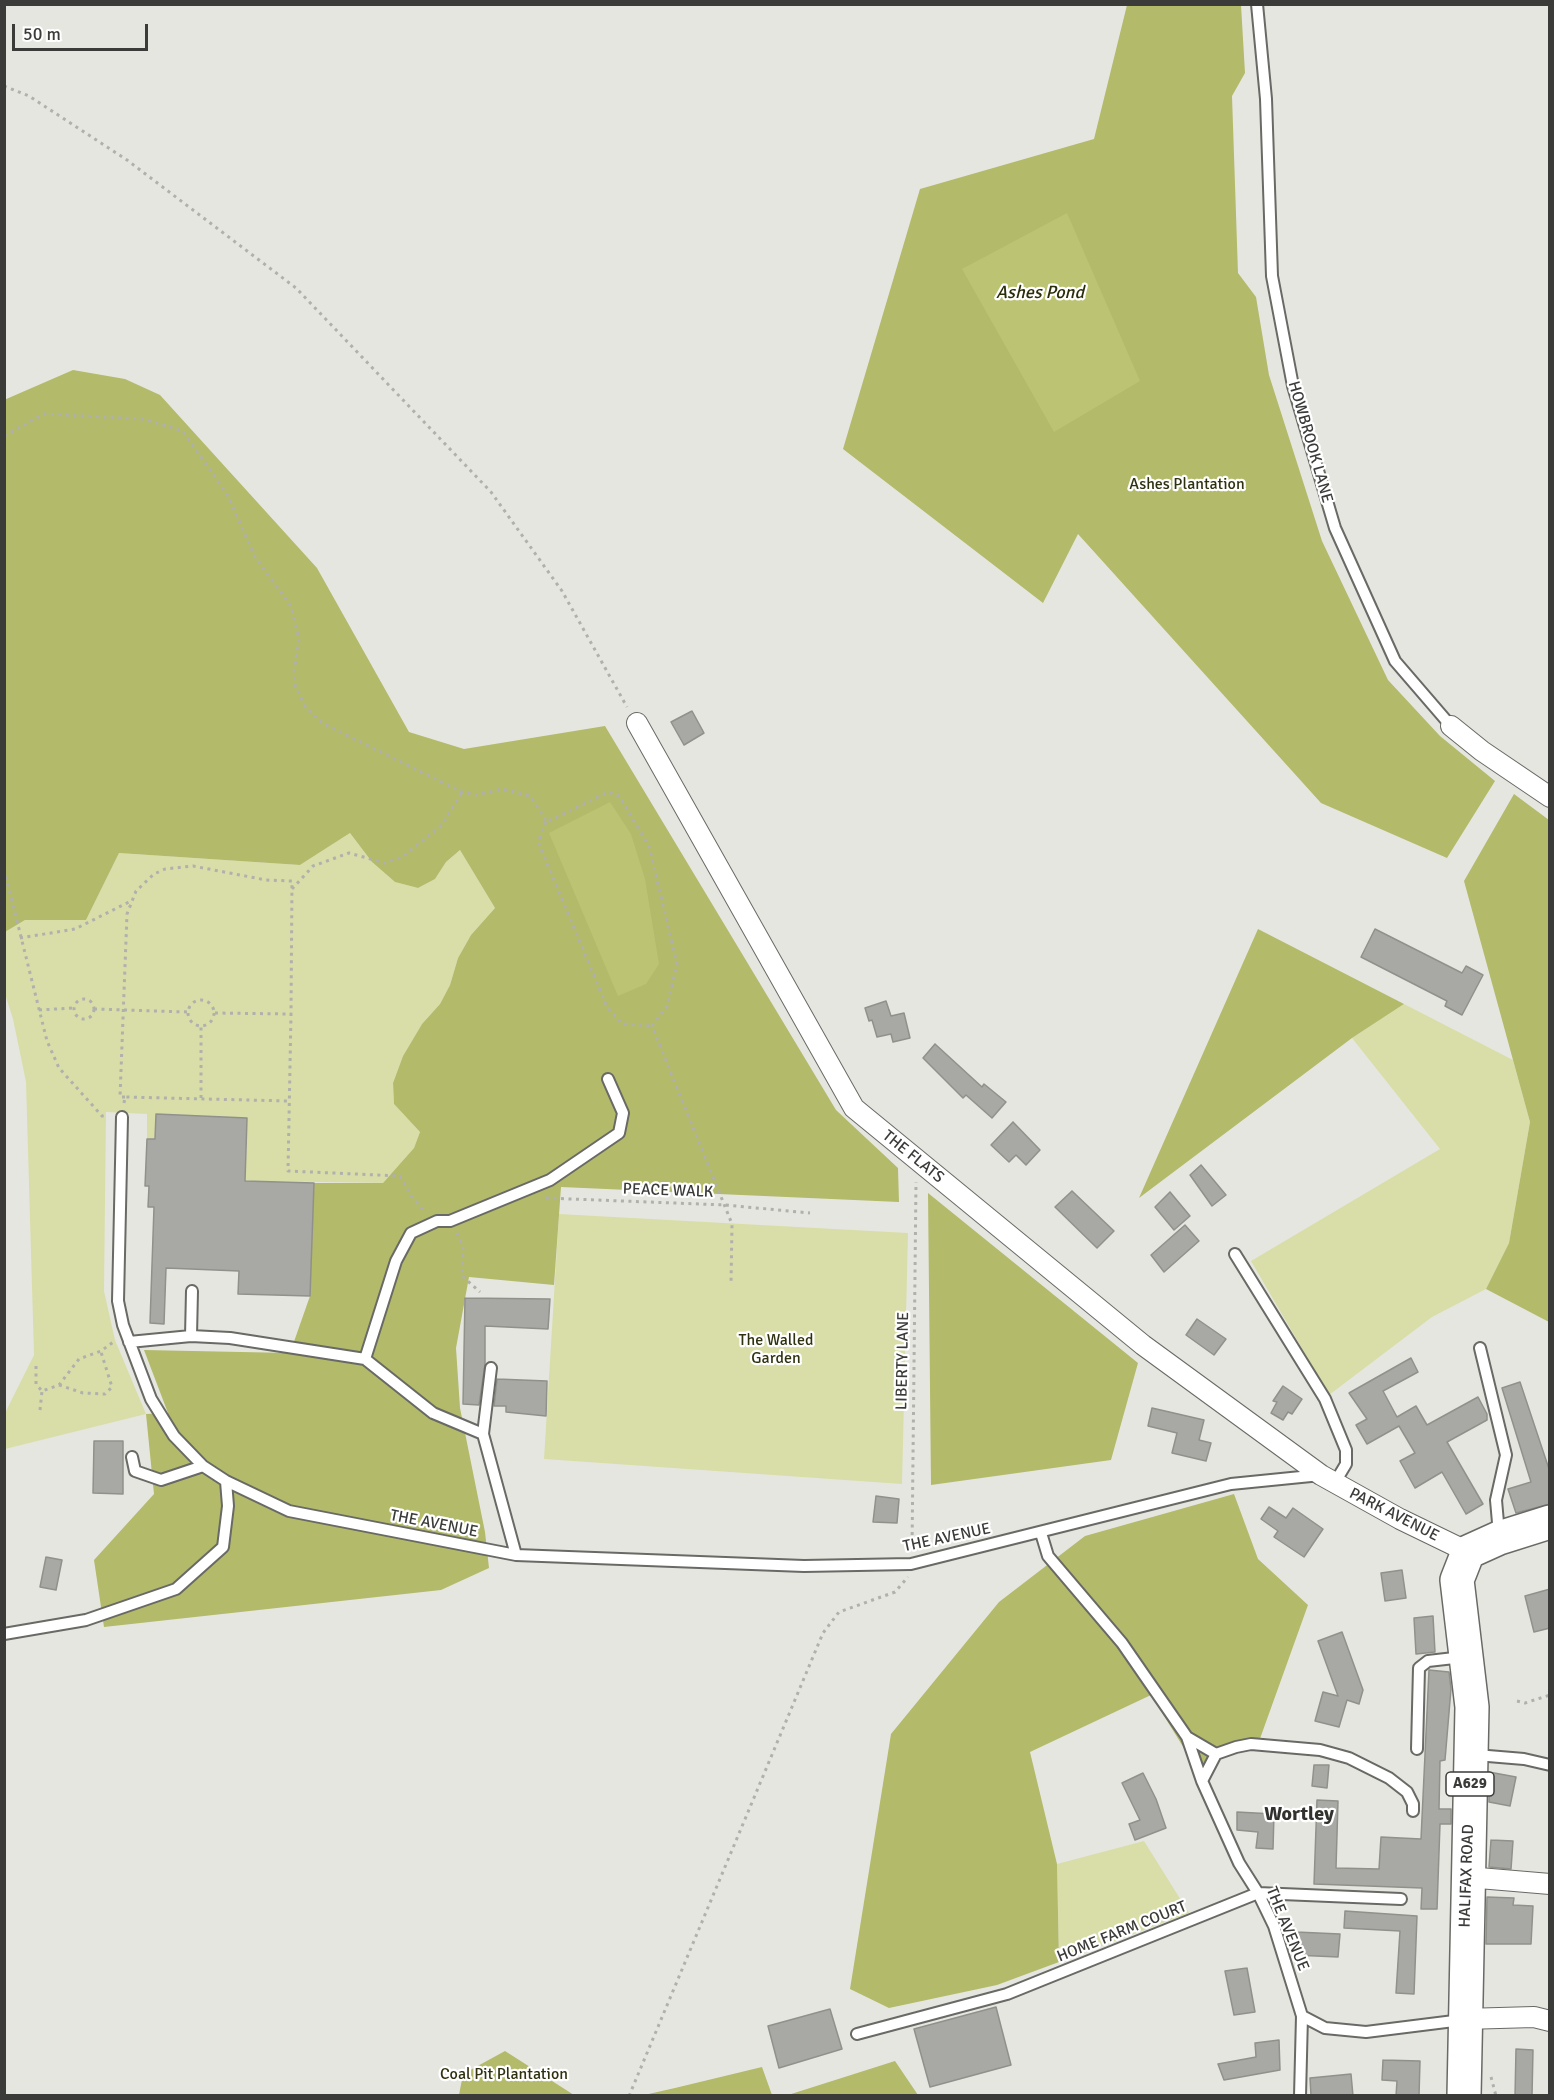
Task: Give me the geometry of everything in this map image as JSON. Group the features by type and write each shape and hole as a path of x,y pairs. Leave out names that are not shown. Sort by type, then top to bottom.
{"highway":[{"path":"1468,1552 1499,1538 1550,1522"},
{"name":"HALIFAX ROAD","path":"1464,2096 1472,1707 1457,1580 1468,1552"}],"street":[{"name":"THE FLATS","path":"637,723 854,1108 1143,1345 1328,1480"},
{"name":"HOWBROOK LANE","path":"1451,726 1482,751 1550,797"},
{"name":"PARK AVENUE","path":"1328,1480 1468,1552"},
{"path":"1467,1877 1550,1884"},
{"path":"1464,2019 1534,2017 1550,2021"}],"lane":[{"name":"HOWBROOK LANE","path":"1257,4 1266,99 1272,276 1293,386 1335,528 1395,662 1451,726"},
{"path":"365,1359 396,1261 411,1233 436,1221 450,1221 550,1180 619,1133 622,1113 609,1079"},
{"name":"THE AVENUE","path":"122,1117 118,1301 126,1339 151,1399 168,1427 203,1466 226,1481 289,1512 516,1555 804,1566 911,1564 1231,1484 1328,1480"},
{"path":"1235,1254 1325,1399 1346,1450 1346,1464 1328,1480"},
{"path":"191,1336 192,1291"},
{"path":"126,1339 191,1336 230,1338 365,1359 433,1413 483,1434"},
{"path":"1480,1348 1506,1455 1496,1500 1499,1538"},
{"path":"490,1368 483,1434 516,1555"},
{"path":"132,1457 135,1471 161,1480 203,1466"},
{"path":"4,1634 86,1620 176,1589 223,1547 228,1506 226,1481"},
{"name":"THE AVENUE","path":"1041,1533 1048,1556 1122,1643 1187,1737 1202,1781 1239,1863 1258,1893 1274,1926 1302,2016 1300,2096"},
{"path":"1417,1749 1419,1668 1428,1661 1466,1657"},
{"path":"1187,1737 1216,1754 1251,1744 1320,1750 1349,1758 1389,1778 1407,1792 1413,1804 1413,1811"},
{"path":"1202,1781 1216,1754"},
{"path":"1471,1755 1524,1759 1550,1765"},
{"name":"HOME FARM COURT","path":"857,2034 1007,1994 1258,1893 1401,1899"},
{"path":"1302,2016 1325,2028 1366,2032 1464,2019"}],"path":[{"path":"4,86 29,96 127,160 296,288 491,492 562,591 637,723"},
{"path":"4,436 44,414 143,419 183,431 228,496 255,557 291,606 299,639 294,672 295,685 306,708 324,724 462,792 476,795 502,789 530,796 547,822"},
{"path":"292,890 313,866 350,853 385,863 402,857 442,825 462,792"},
{"path":"608,792 619,796 649,846 677,964 667,1006 652,1026 622,1024 607,1007 538,842 547,822 608,792"},
{"path":"20,938 75,929 129,902 144,881 165,869 206,867 266,880 292,881 288,1171 400,1176 412,1197 436,1221"},
{"path":"4,869 47,1041 59,1068 102,1116 122,1117 125,1097"},
{"path":"129,902 122,1010 120,1097 288,1101"},
{"path":"39,1010 74,1008 80,1000 86,999 94,1009 188,1012"},
{"path":"204,1000 211,1004 215,1013 211,1022 201,1027 193,1024 188,1012 191,1004 204,1000"},
{"path":"74,1008 76,1015 83,1019 90,1017 94,1009"},
{"path":"215,1013 291,1014"},
{"path":"652,1026 732,1224 731,1284"},
{"path":"201,1027 201,1098"},
{"name":"LIBERTY LANE","path":"911,1564 916,1159"},
{"name":"PEACE WALK","path":"525,1192 547,1198 725,1205 810,1213"},
{"path":"450,1221 463,1245 462,1276 480,1292"},
{"path":"42,1391 59,1385 79,1359 101,1351 109,1343 126,1339"},
{"path":"59,1385 83,1393 105,1394 112,1387 101,1351"},
{"path":"36,1366 36,1384 42,1391 40,1410"},
{"path":"628,2096 823,1633 839,1612 895,1592 907,1580 911,1564"},
{"path":"1517,1701 1525,1703 1550,1695"}],"green space":[{"name":"Ashes Plantation","path":"1127,5 1241,5 1245,73 1232,96 1238,273 1256,297 1269,375 1322,541 1388,680 1440,736 1495,781 1447,858 1321,803 1078,534 1043,603 843,449 920,189 1094,139"},
{"path":"73,370 125,379 160,395 317,568 409,732 464,749 605,726 836,1110 898,1168 899,1202 561,1187 554,1285 469,1277 456,1348 460,1408 485,1532 489,1568 441,1590 104,1627 94,1560 154,1494 146,1414 168,1413 144,1350 290,1353 310,1296 314,1183 383,1183 414,1148 420,1132 394,1104 393,1083 403,1056 422,1024 440,1004 450,985 458,958 471,935 495,908 460,850 446,862 435,879 418,888 395,882 372,862 350,833 300,865 119,853 86,920 25,920 5,932 4,400"},
{"path":"1514,794 1549,820 1549,1322 1486,1289 1509,1243 1530,1122 1464,881"},
{"path":"350,833 372,862 395,882 418,888 435,879 446,862 460,850 495,908 471,935 458,958 450,985 440,1004 422,1024 403,1056 393,1083 394,1104 420,1132 414,1148 383,1183 255,1181 245,1196 247,1118 156,1114 155,1139 147,1139 147,1114 106,1112 104,1291 115,1340 146,1414 5,1449 4,1415 34,1355 26,1082 13,1019 5,994 5,932 25,920 86,920 119,853 300,865"},
{"path":"1258,929 1404,1004 1352,1038 1139,1198"},
{"path":"1404,1004 1513,1060 1530,1122 1509,1243 1486,1289 1432,1317 1329,1395 1251,1261 1440,1149 1352,1038"},
{"path":"928,1193 1138,1363 1111,1460 931,1485"},
{"name":"The Walled Garden","path":"559,1214 908,1233 902,1484 544,1459"},
{"path":"1234,1494 1258,1559 1308,1605 1257,1747 1195,1766 1151,1695 1030,1752 1057,1864 1059,1962 997,1985 889,2008 850,1989 891,1734 999,1602 1085,1536"},
{"path":"1144,1841 1189,1913 1059,1962 1057,1864"},
{"name":"Coal Pit Plantation","path":"505,2051 574,2095 459,2095 463,2074"},
{"path":"895,2061 918,2095 788,2095"},
{"path":"762,2067 772,2095 644,2095 675,2088"}],"water":[{"name":"Ashes Pond","path":"1067,213 1140,381 1054,432 962,269"},
{"path":"610,802 631,834 645,879 659,964 646,984 618,996 549,833"}],"building":[{"path":"692,711 704,733 684,745 671,722"},
{"path":"1375,929 1462,973 1466,966 1483,975 1462,1015 1445,1006 1447,1001 1361,957"},
{"path":"886,1001 891,1016 904,1013 910,1038 893,1042 891,1034 877,1037 872,1020 869,1021 865,1008"},
{"path":"935,1044 982,1087 984,1084 1006,1102 992,1118 966,1095 963,1098 923,1058"},
{"path":"156,1114 247,1118 245,1181 314,1183 310,1296 238,1294 239,1271 166,1268 164,1324 150,1323 154,1207 148,1207 149,1186 145,1186 147,1139 155,1139"},
{"path":"1013,1122 1040,1150 1026,1165 1016,1155 1009,1162 991,1145"},
{"path":"1201,1165 1226,1195 1212,1206 1190,1175"},
{"path":"1072,1191 1114,1231 1097,1248 1055,1207"},
{"path":"1170,1192 1190,1216 1174,1230 1155,1207"},
{"path":"1185,1225 1199,1241 1164,1272 1151,1255"},
{"path":"465,1298 550,1299 548,1329 485,1326 485,1364 479,1405 463,1404"},
{"path":"1197,1319 1226,1339 1214,1355 1186,1335"},
{"path":"1411,1358 1418,1372 1383,1391 1397,1417 1416,1406 1427,1425 1478,1397 1487,1414 1487,1420 1447,1442 1483,1504 1466,1514 1442,1472 1415,1488 1400,1461 1415,1453 1399,1426 1367,1444 1356,1425 1367,1419 1349,1393"},
{"path":"497,1379 547,1381 546,1416 506,1412 506,1406 494,1406"},
{"path":"1520,1382 1550,1472 1550,1504 1516,1513 1508,1489 1531,1482 1502,1388"},
{"path":"1283,1386 1302,1399 1292,1414 1288,1412 1283,1420 1271,1413 1277,1402 1273,1401"},
{"path":"1152,1408 1204,1420 1199,1440 1211,1443 1206,1461 1172,1453 1177,1433 1148,1426"},
{"path":"94,1441 123,1441 123,1494 93,1493"},
{"path":"876,1496 899,1499 897,1523 873,1522"},
{"path":"1269,1507 1286,1518 1293,1508 1323,1529 1304,1557 1274,1537 1278,1531 1261,1519"},
{"path":"46,1557 62,1560 56,1590 40,1587"},
{"path":"1402,1570 1406,1598 1385,1601 1381,1573"},
{"path":"1550,1589 1550,1628 1534,1632 1525,1596"},
{"path":"1433,1616 1435,1652 1416,1654 1414,1618"},
{"path":"1342,1632 1363,1690 1359,1704 1347,1700 1339,1727 1315,1721 1323,1692 1338,1696 1318,1641"},
{"path":"1429,1670 1449,1672 1451,1689 1445,1760 1440,1761 1439,1809 1451,1809 1451,1824 1440,1824 1437,1909 1421,1909 1422,1888 1314,1884 1317,1800 1338,1801 1336,1868 1379,1869 1381,1837 1421,1839"},
{"path":"1314,1765 1329,1765 1327,1788 1312,1786"},
{"path":"1489,1772 1516,1777 1510,1806 1489,1802"},
{"path":"1143,1773 1156,1799 1166,1828 1135,1840 1129,1824 1140,1820 1122,1783"},
{"path":"1237,1812 1274,1814 1273,1849 1256,1848 1258,1832 1237,1830"},
{"path":"1491,1840 1513,1841 1511,1869 1489,1867"},
{"path":"1487,1897 1514,1898 1513,1905 1533,1906 1531,1944 1486,1944"},
{"path":"1345,1911 1417,1916 1414,1994 1396,1993 1400,1931 1344,1928"},
{"path":"1296,1932 1340,1934 1338,1957 1294,1955"},
{"path":"1247,1968 1255,2012 1234,2015 1225,1971"},
{"path":"996,2007 1011,2065 930,2087 914,2029"},
{"path":"830,2009 842,2049 779,2068 768,2026"},
{"path":"1279,2040 1280,2070 1224,2080 1218,2064 1256,2057 1255,2043"},
{"path":"1516,2049 1533,2050 1532,2096 1515,2096"},
{"path":"1383,2060 1420,2061 1419,2096 1396,2096 1397,2081 1382,2080"},
{"path":"1351,2074 1353,2096 1311,2096 1310,2078"}],"district":[{"name":"Wortley","path":"1299,1815"}]}
